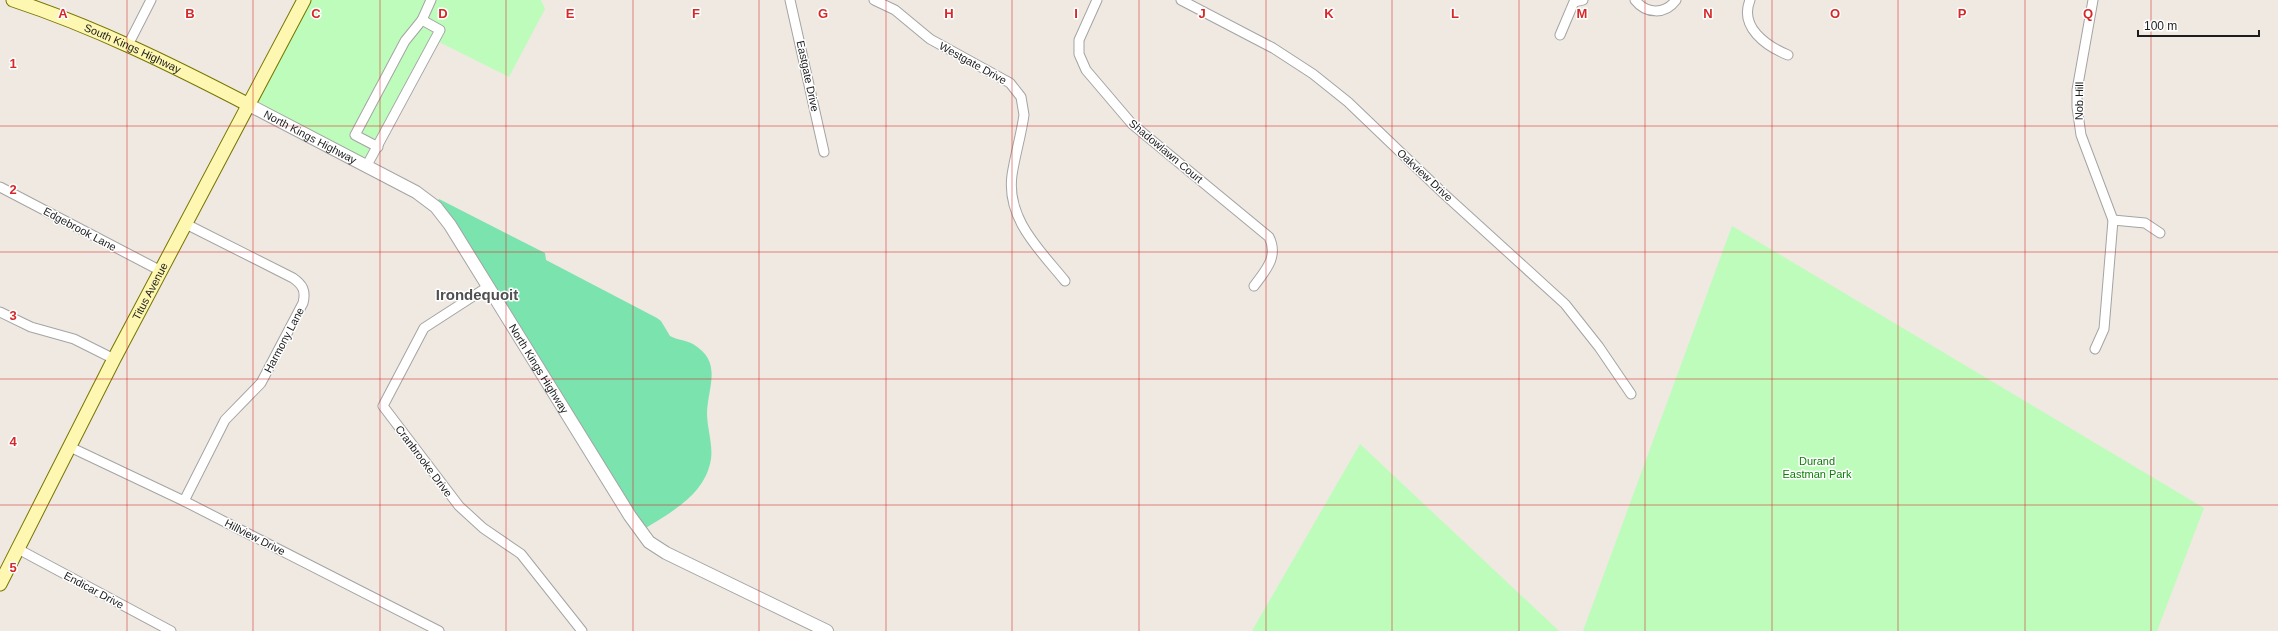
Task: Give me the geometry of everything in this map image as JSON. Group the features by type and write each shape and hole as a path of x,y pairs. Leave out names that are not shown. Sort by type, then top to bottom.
{"main road":[{"name":"South Kings Highway","path":"14,0 42,9 128,46 181,70 249,105"},
{"name":"Titus Avenue","path":"0,584 114,359 304,0"}],"street":[{"path":"128,46 152,0"},
{"path":"378,147 354,135 405,41 422,20 431,0"},
{"name":"Eastgate Drive","path":"791,0 824,152"},
{"name":"Westgate Drive","path":"874,0 895,10 930,39 1000,76 1016,89 1024,106 1024,115 1012,177 1011,189 1015,211 1025,231 1066,281"},
{"name":"Shadowlawn Court","path":"1097,0 1079,40 1079,54 1083,66 1132,124 1269,237 1272,244 1272,258 1254,286"},
{"name":"Oakview Drive","path":"1181,0 1273,48 1313,74 1348,102 1443,193 1565,304 1599,347 1631,394"},
{"path":"1636,0 1645,8 1660,11 1667,9 1676,0"},
{"path":"1750,0 1748,16 1750,25 1770,48 1788,55"},
{"name":"Nob Hill","path":"2093,0 2078,90 2078,122 2113,220 2104,328 2095,349"},
{"path":"1560,35 1576,1"},
{"path":"366,167 440,30 422,20"},
{"name":"North Kings Highway","path":"249,105 421,195 436,207 448,221 580,436 649,542 666,553 827,631"},
{"name":"Edgebrook Lane","path":"0,187 160,271"},
{"path":"2113,220 2145,223 2160,233"},
{"name":"Harmony Lane","path":"184,501 225,420 235,407 255,390 270,367 303,303 305,296 301,283 293,278 186,224"},
{"name":"Cranbrooke Drive","path":"489,286 424,328 383,406 459,506 483,528 521,554 582,631"},
{"path":"0,312 31,327 74,339 114,359"},
{"name":"Hillview Drive","path":"70,447 184,501 438,631"},
{"name":"Endicar Drive","path":"18,549 171,631"}],"green space":[{"path":"304,0 541,0 545,9 509,77 435,40 368,168 249,105"},
{"path":"439,199 545,253 546,260 657,318 661,321 670,336 693,344 702,351 708,359 712,375 707,413 711,459 707,472 694,493 674,510 641,531 434,205"},
{"name":"Durand Eastman Park","path":"1732,226 2204,508 2157,631 1583,631"},
{"path":"1360,444 1559,631 1252,631"}],"district":[{"name":"Irondequoit","path":"477,294"}]}
